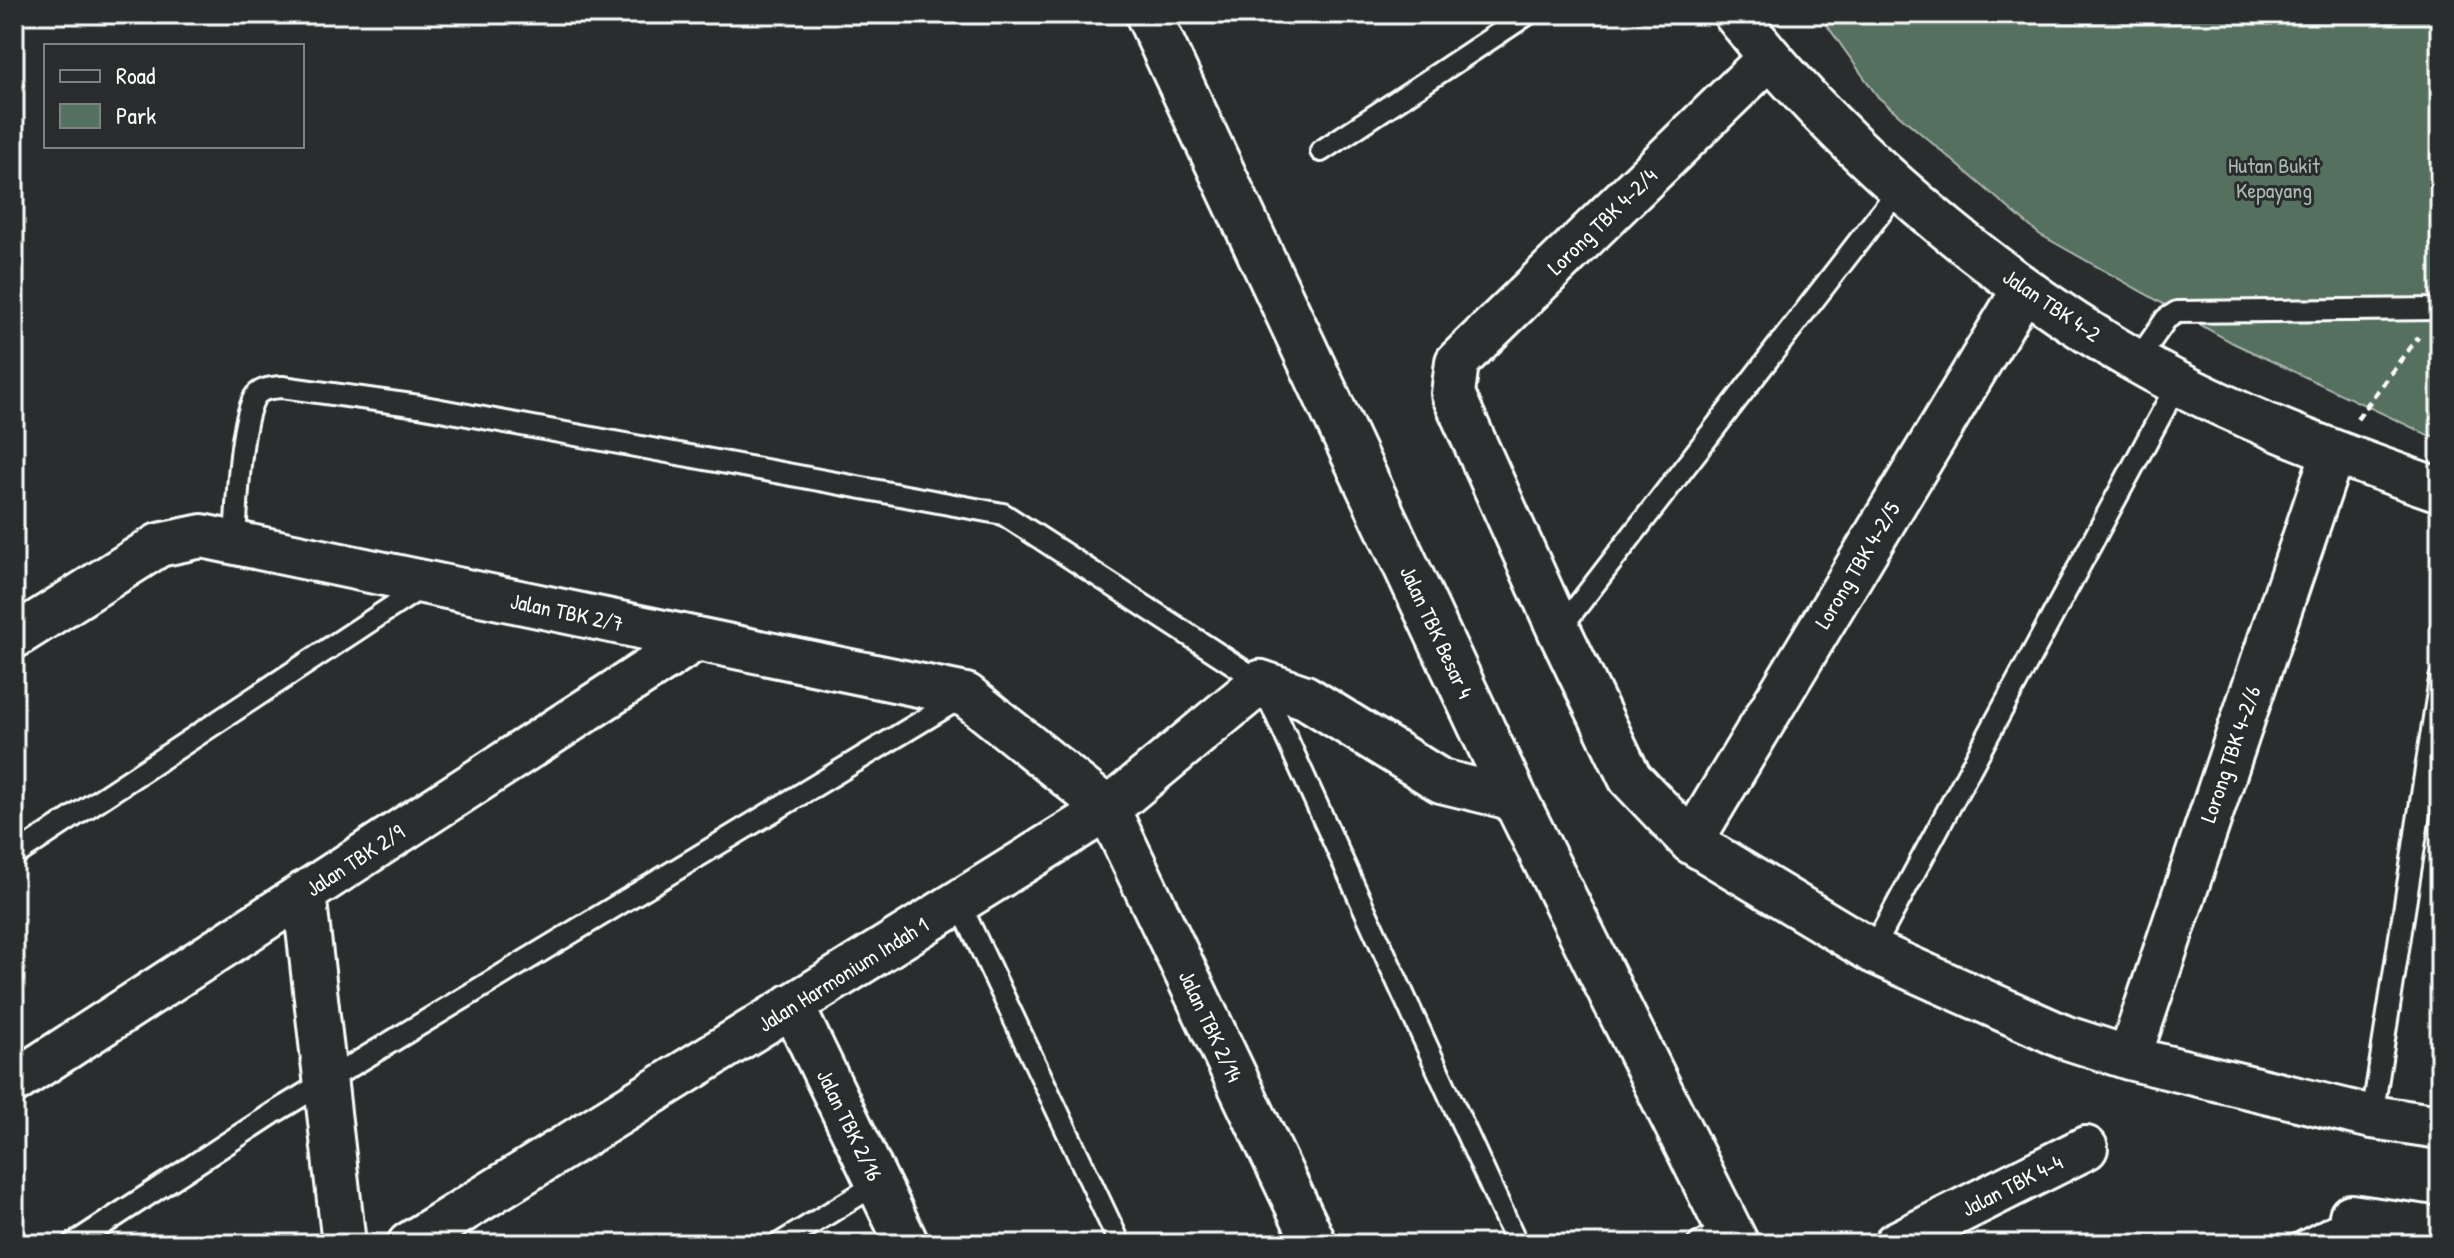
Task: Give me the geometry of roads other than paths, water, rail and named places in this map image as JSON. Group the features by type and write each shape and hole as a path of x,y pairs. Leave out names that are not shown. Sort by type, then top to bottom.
{"street":[{"name":"Jalan TBK Besar 4","path":"1148,14 1721,1239"},
{"name":"Jalan TBK 4-2","path":"1735,14 1769,58 1900,188 2024,289 2137,361 2178,383 2333,452 2440,490"},
{"name":"Lorong TBK 4-2/4","path":"1559,630 1453,394 1457,362 1769,58"},
{"name":"Lorong TBK 4-2/5","path":"1691,842 2024,289"},
{"name":"Lorong TBK 4-2/6","path":"2129,1058 2333,452"},
{"name":"Jalan TBK 2/7","path":"14,637 159,545 202,536 966,695 1108,809"},
{"path":"1559,630 1630,778 1691,842 1872,951 2064,1037 2129,1058 2372,1117 2440,1127"},
{"name":"Jalan TBK 2/9","path":"14,1082 696,639"},
{"path":"1261,682 1305,697 1441,781 1515,799"},
{"name":"Jalan Harmonium Indah 1","path":"409,1244 1108,809 1261,682"},
{"name":"Jalan TBK 2/14","path":"1108,809 1315,1244"},
{"path":"304,893 323,1085 344,1244"},
{"name":"Jalan TBK 2/16","path":"792,1005 907,1244"},
{"name":"Jalan TBK 4-4","path":"1895,1244 2086,1148"},
{"path":"2351,1216 2440,1229"}],"lane":[{"path":"1321,151 1528,14"},
{"path":"1559,630 1900,188"},
{"path":"2137,361 2166,319 2177,312 2439,309"},
{"path":"1872,951 2178,383"},
{"path":"235,543 240,463 254,398 262,390 282,387 419,406 1003,514 1261,682 1517,1244"},
{"path":"14,856 428,583"},
{"path":"2372,1117 2440,679"},
{"path":"73,1244 275,1112 966,695"},
{"path":"959,902 1120,1244"},
{"path":"779,1244 878,1183"},
{"path":"2299,1244 2351,1216"}],"park label":[{"name":"Hutan Bukit Kepayang","path":"2274,178"}]}
